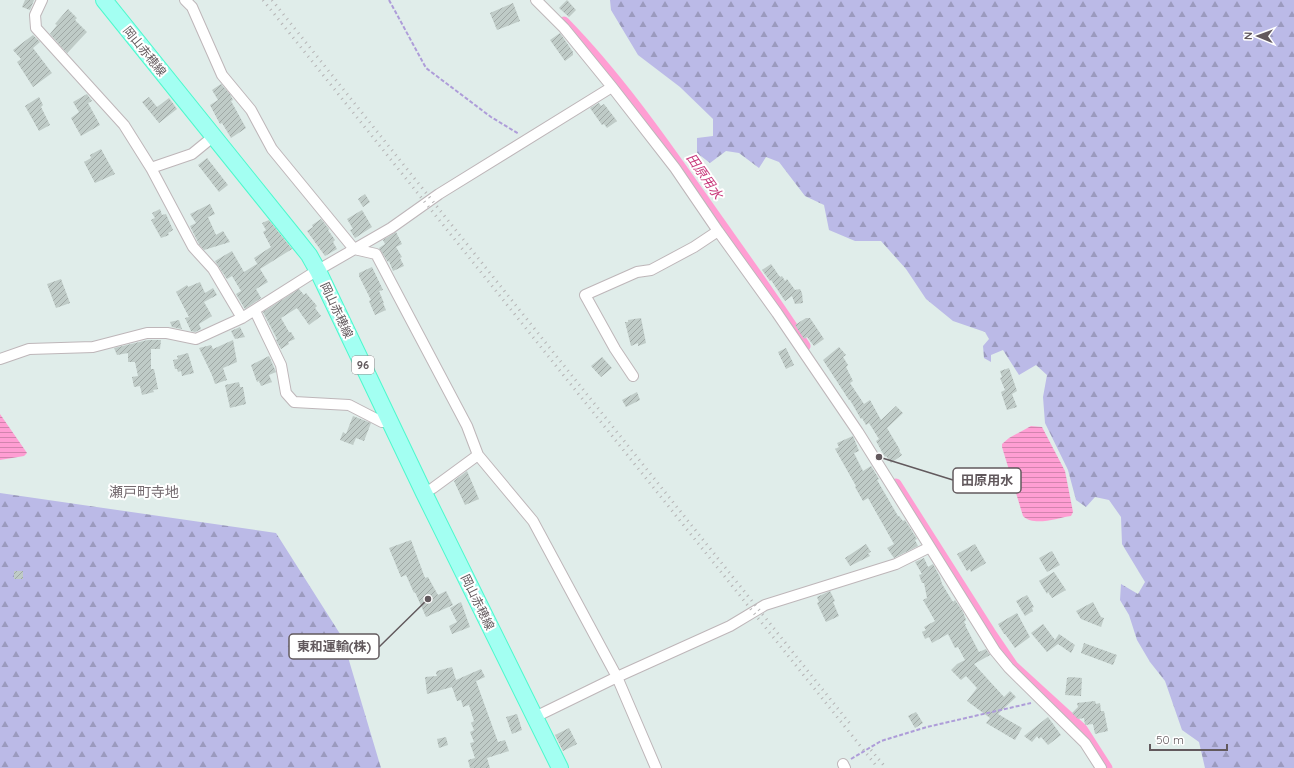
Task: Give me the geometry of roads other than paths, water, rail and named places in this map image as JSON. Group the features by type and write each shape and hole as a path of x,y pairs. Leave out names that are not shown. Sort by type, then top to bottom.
{"main road":[{"name":"岡山赤穂線","path":"104,0 309,255 424,493 560,768"}],"street":[{"path":"42,0 35,15 36,28 124,125 151,168 193,247 213,269 242,318"},
{"path":"185,0 192,8 222,75 251,110 272,149 354,249 376,254 467,426 478,455 533,521 617,677 656,768"},
{"path":"536,0 564,28 675,168 777,313 858,432 995,651 1009,668 1085,743 1101,768"},
{"path":"0,359 29,349 93,347 147,333 167,333 196,339 255,311 313,273 391,228 439,194 612,87"},
{"path":"151,168 192,154 214,136"},
{"path":"633,376 615,349 586,295 637,272 651,270 694,247 718,231"},
{"path":"255,311 281,365 286,393 294,402 349,405 382,422 390,422"},
{"path":"424,493 478,455"},
{"path":"535,717 617,677 730,626 765,605 896,564 930,547"}],"waterway":[{"name":"田原用水","path":"564,22 619,84 653,128 780,308 805,346"},
{"name":"田原用水","path":"896,484 1013,666 1082,729 1107,768"}],"railway":[{"path":"263,0 878,768"},
{"path":"272,0 851,725"},
{"path":"871,750 886,768"}],"place":[{"name":"田原用水","path":"879,457"},
{"name":"東和運輸(株)","path":"428,599"}],"district":[{"name":"瀬戸町寺地","path":"144,492"}]}
